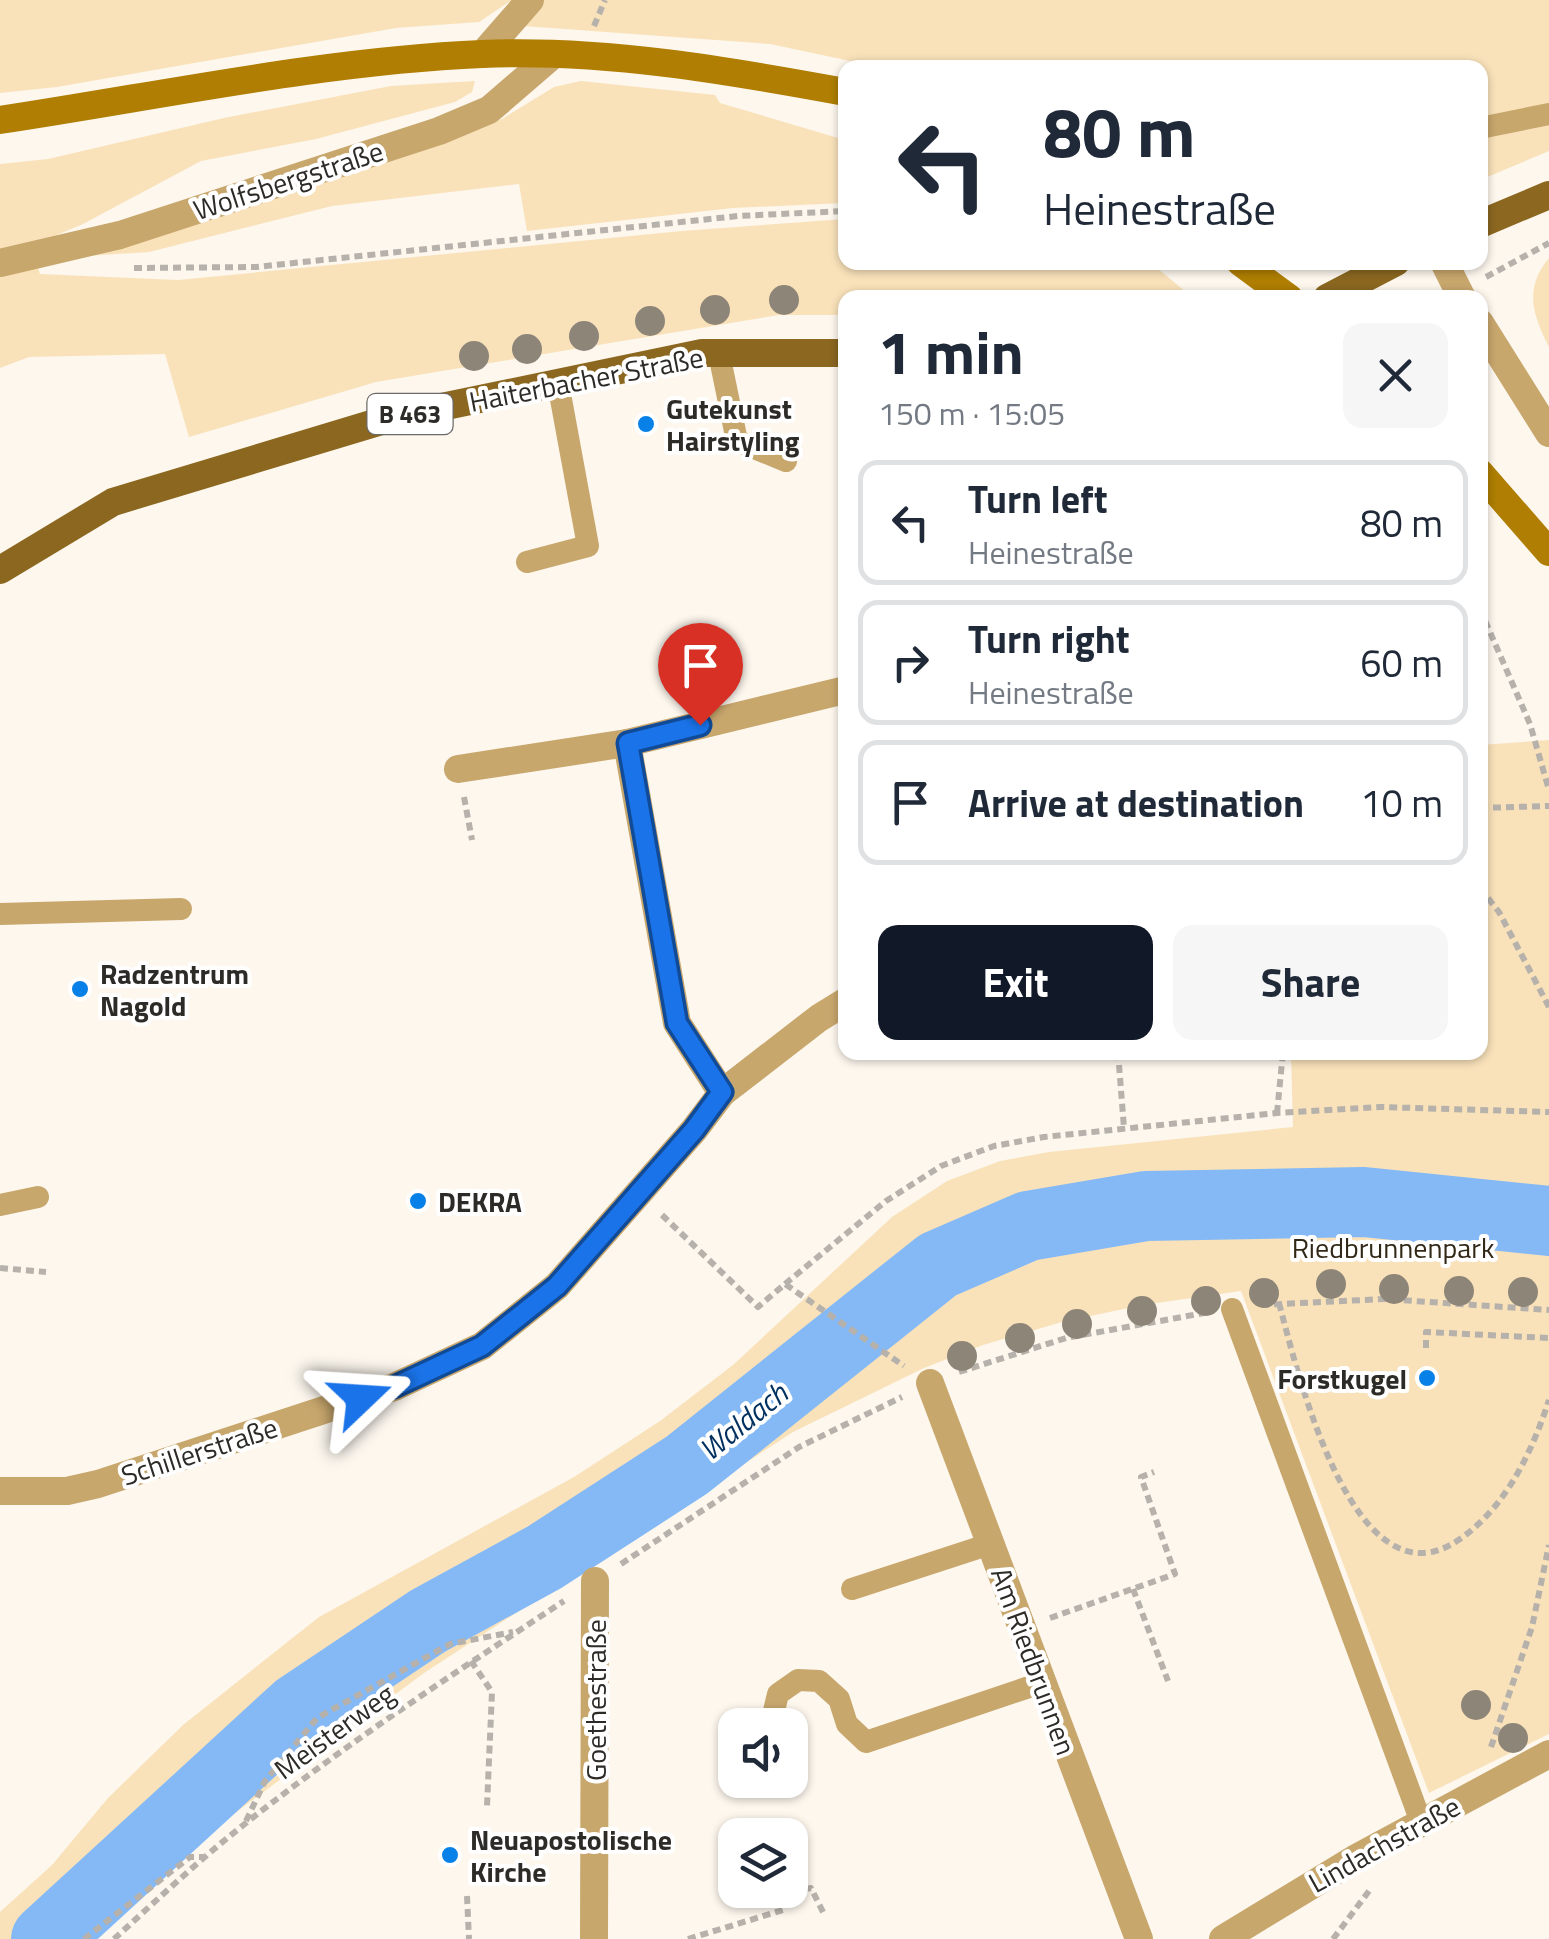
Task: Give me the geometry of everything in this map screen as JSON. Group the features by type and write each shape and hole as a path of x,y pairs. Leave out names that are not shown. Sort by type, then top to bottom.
{"main road":[{"path":"0,120 370,64 483,54 554,54 751,74 838,91"},
{"path":"1488,221 1549,195"},
{"path":"1251,270 1277,290"},
{"path":"1342,290 1381,270"},
{"name":"Haiterbacher Straße","path":"0,570 113,502 398,416 702,353 838,352"},
{"path":"1488,482 1549,552"}],"street":[{"path":"483,54 530,0"},
{"name":"Wolfsbergstraße","path":"0,263 120,235 439,131 490,110 554,54"},
{"path":"1488,337 1549,433"},
{"path":"458,769 628,743 838,692"},
{"path":"628,743 677,1023 722,1092"},
{"name":"Schillerstraße","path":"0,1490 68,1491 98,1484 394,1387 482,1346 557,1286 694,1130 722,1092 838,1006"},
{"name":"Am Riedbrunnen","path":"930,1384 1138,1939"},
{"name":"Goethestraße","path":"594,1939 596,1581"},
{"name":"Lindachstraße","path":"1223,1939 1421,1822 1549,1754"}],"lane":[{"path":"1488,126 1549,114"},
{"path":"719,354 737,441 786,461"},
{"path":"527,562 588,546 558,383"},
{"path":"0,914 181,909"},
{"path":"0,1205 38,1197"},
{"path":"1232,1309 1421,1822"},
{"path":"852,1589 990,1544"},
{"path":"774,1708 778,1694 798,1680 819,1681 839,1700 847,1724 866,1742 1041,1683"}],"path":[{"path":"130,268 256,267 719,218 838,212"},
{"path":"1469,290 1549,243"},
{"path":"1488,628 1530,724 1549,790"},
{"path":"1488,808 1549,806"},
{"path":"1488,898 1500,912 1549,1007"},
{"path":"1119,1060 1124,1128"},
{"path":"1276,1113 1282,1060"},
{"path":"639,1192 758,1307 886,1202 941,1166 994,1146 1044,1136 1276,1113 1380,1107 1549,1112"},
{"path":"0,1268 46,1272"},
{"path":"786,1284 906,1368"},
{"path":"1279,1303 1317,1434 1339,1481 1364,1519 1388,1542 1412,1551 1432,1552 1454,1544 1479,1526 1510,1487 1541,1426 1549,1400"},
{"path":"1495,1304 1549,1310"},
{"path":"1426,1348 1426,1332 1548,1338"},
{"name":"Meisterweg","path":"114,1939 245,1824 472,1661 799,1447 930,1384"},
{"path":"1021,1628 1174,1574 1142,1477 1154,1472"},
{"path":"1473,1795 1514,1688 1532,1627 1549,1544"},
{"path":"1133,1589 1168,1680"},
{"path":"245,1824 265,1780 317,1718 450,1644 519,1630"},
{"path":"472,1661 492,1692 486,1806"},
{"path":"84,1939 190,1857 204,1857"},
{"path":"688,1939 783,1910 799,1890 811,1888 824,1914"},
{"path":"467,1896 469,1939"}],"green space":[{"path":"0,0 512,0 479,22 396,28 57,87 0,93"},
{"path":"544,0 1549,0 1549,104 1488,115 1488,60 845,60 770,44 523,26 527,16"},
{"path":"475,81 472,92 455,102 316,139 201,161 83,224 31,246 40,274 178,280 838,220 838,270 1159,270 1184,290 838,290 838,315 779,315 376,382 189,437 165,354 29,357 0,368 0,164 48,159 224,118 391,86"},
{"path":"581,81 715,95 720,103 838,138 838,203 733,208 527,231 519,184 332,206 149,252 85,256 184,219 502,119 554,87"},
{"path":"1549,123 1549,151 1488,177 1488,134"},
{"path":"1549,258 1549,347 1533,301 1536,280"},
{"name":"Riedbrunnenpark","path":"1549,740 1549,1734 1429,1793 1241,1291 1143,1305 1062,1322 983,1345 924,1368 793,1432 424,1673 235,1813 200,1822 69,1939 0,1939 0,1912 52,1865 108,1798 183,1725 319,1617 574,1477 660,1421 733,1365 892,1217 947,1181 1000,1161 1049,1152 1293,1127 1291,1060 1488,1060 1488,744"}],"waterway":[{"name":"Waldach","path":"46,1939 298,1708 428,1621 545,1557 687,1465 938,1265 1028,1226 1146,1206 1364,1202 1549,1221"}],"place":[{"name":"Gutekunst Hairstyling","path":"646,424"},
{"name":"Radzentrum Nagold","path":"80,989"},
{"name":"DEKRA","path":"418,1201"},
{"name":"Forstkugel","path":"1427,1378"},
{"name":"Neuapostolische Kirche","path":"450,1855"}],"route":[{"path":"361,1398 482,1346 557,1286 694,1130 722,1092 677,1023 628,743 700,725"}]}
